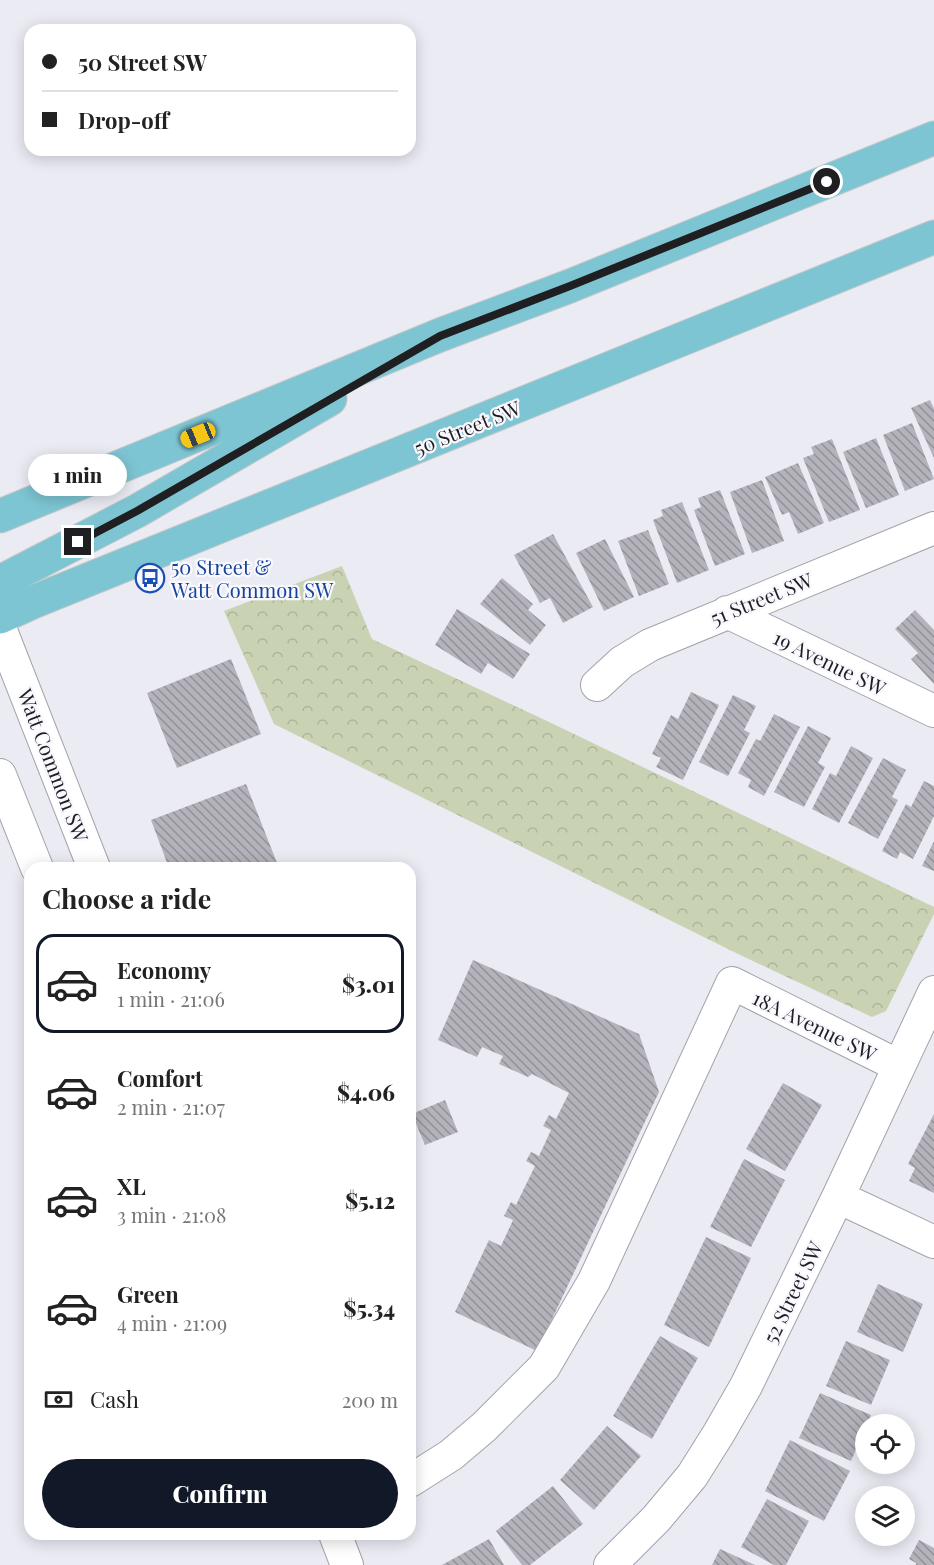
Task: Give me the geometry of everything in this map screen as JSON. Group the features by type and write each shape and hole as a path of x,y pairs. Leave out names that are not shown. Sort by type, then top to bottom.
{"main road":[{"path":"0,516 934,138"},
{"name":"50 Street SW","path":"0,617 44,597 934,237"},
{"path":"0,582 137,511 440,336"}],"street":[{"name":"51 Street SW","path":"597,685 622,662 650,645 934,528"},
{"name":"19 Avenue SW","path":"727,612 934,711"},
{"name":"Watt Common SW","path":"0,628 92,862"},
{"path":"0,775 35,862"},
{"name":"18A Avenue SW","path":"416,1477 451,1455 484,1427 544,1367 594,1281 732,983 899,1066"},
{"name":"52 Street SW","path":"610,1565 656,1519 692,1476 746,1386 934,992"},
{"path":"838,1197 934,1242"},
{"path":"337,1540 347,1565"}],"green space":[{"path":"342,566 372,639 934,907 934,914 886,1011 872,1017 734,952 274,724 224,611"}],"building":[{"path":"930,400 934,409 934,458 911,408"},
{"path":"912,423 934,479 905,491 883,435"},
{"path":"876,438 899,495 866,508 843,452"},
{"path":"832,439 860,510 829,522 803,458 814,454 811,447"},
{"path":"798,463 824,523 798,534 789,512 782,515 765,477"},
{"path":"762,480 784,541 752,553 730,492"},
{"path":"720,490 745,554 715,566 694,510 701,507 698,498"},
{"path":"682,502 709,570 677,583 653,520 663,516 661,510"},
{"path":"648,530 669,584 639,596 618,541"},
{"path":"553,534 593,607 563,623 550,598 540,603 514,555"},
{"path":"605,539 634,597 604,611 576,553"},
{"path":"502,578 533,604 528,610 546,625 530,645 480,604"},
{"path":"457,609 530,654 513,679 488,663 481,674 435,645"},
{"path":"915,610 934,630 934,684 911,659 918,653 895,629"},
{"path":"231,659 261,734 177,768 147,693"},
{"path":"691,692 719,705 683,780 656,767 661,758 652,754 671,715 678,719"},
{"path":"733,695 756,706 744,730 750,733 728,776 699,762"},
{"path":"774,714 800,727 764,796 748,787 751,780 738,773 756,739 760,741"},
{"path":"808,726 831,738 818,763 825,767 804,807 774,792"},
{"path":"851,746 873,758 839,823 812,809 830,773 836,776"},
{"path":"883,758 906,770 892,797 898,800 878,839 848,823"},
{"path":"924,781 934,786 934,816 913,859 900,852 897,859 882,851 906,804 911,807"},
{"path":"246,784 277,862 167,862 151,820"},
{"path":"934,841 934,871 922,866"},
{"path":"473,960 639,1034 659,1092 537,1351 455,1312 489,1240 501,1246 513,1220 504,1216 511,1202 516,1205 535,1166 526,1161 531,1152 539,1156 551,1130 543,1126 549,1115 556,1119 569,1093 532,1074 528,1077 499,1064 503,1056 482,1047 477,1057 438,1040"},
{"path":"783,1083 822,1105 785,1171 746,1149"},
{"path":"445,1100 458,1132 425,1145 416,1124 416,1112"},
{"path":"934,1114 934,1193 909,1181 915,1168 908,1164"},
{"path":"744,1159 785,1180 751,1247 710,1227"},
{"path":"706,1237 751,1258 709,1347 664,1325"},
{"path":"878,1284 923,1304 903,1352 857,1332"},
{"path":"660,1336 698,1358 652,1439 613,1416"},
{"path":"846,1341 890,1360 871,1405 826,1386"},
{"path":"820,1393 869,1414 855,1414 855,1452 851,1461 799,1438"},
{"path":"607,1426 641,1456 594,1510 560,1480"},
{"path":"790,1440 850,1471 824,1521 765,1491"},
{"path":"553,1486 583,1524 530,1565 522,1565 496,1531"},
{"path":"767,1499 809,1521 786,1565 774,1565 741,1547"},
{"path":"489,1539 504,1565 442,1565"},
{"path":"919,1540 934,1548 934,1565 916,1565 909,1559"},
{"path":"720,1549 755,1565 712,1565"}],"place":[{"name":"50 Street & Watt Common SW","path":"150,578"}],"route":[{"path":"78,542 137,511 440,336 827,182"}]}
